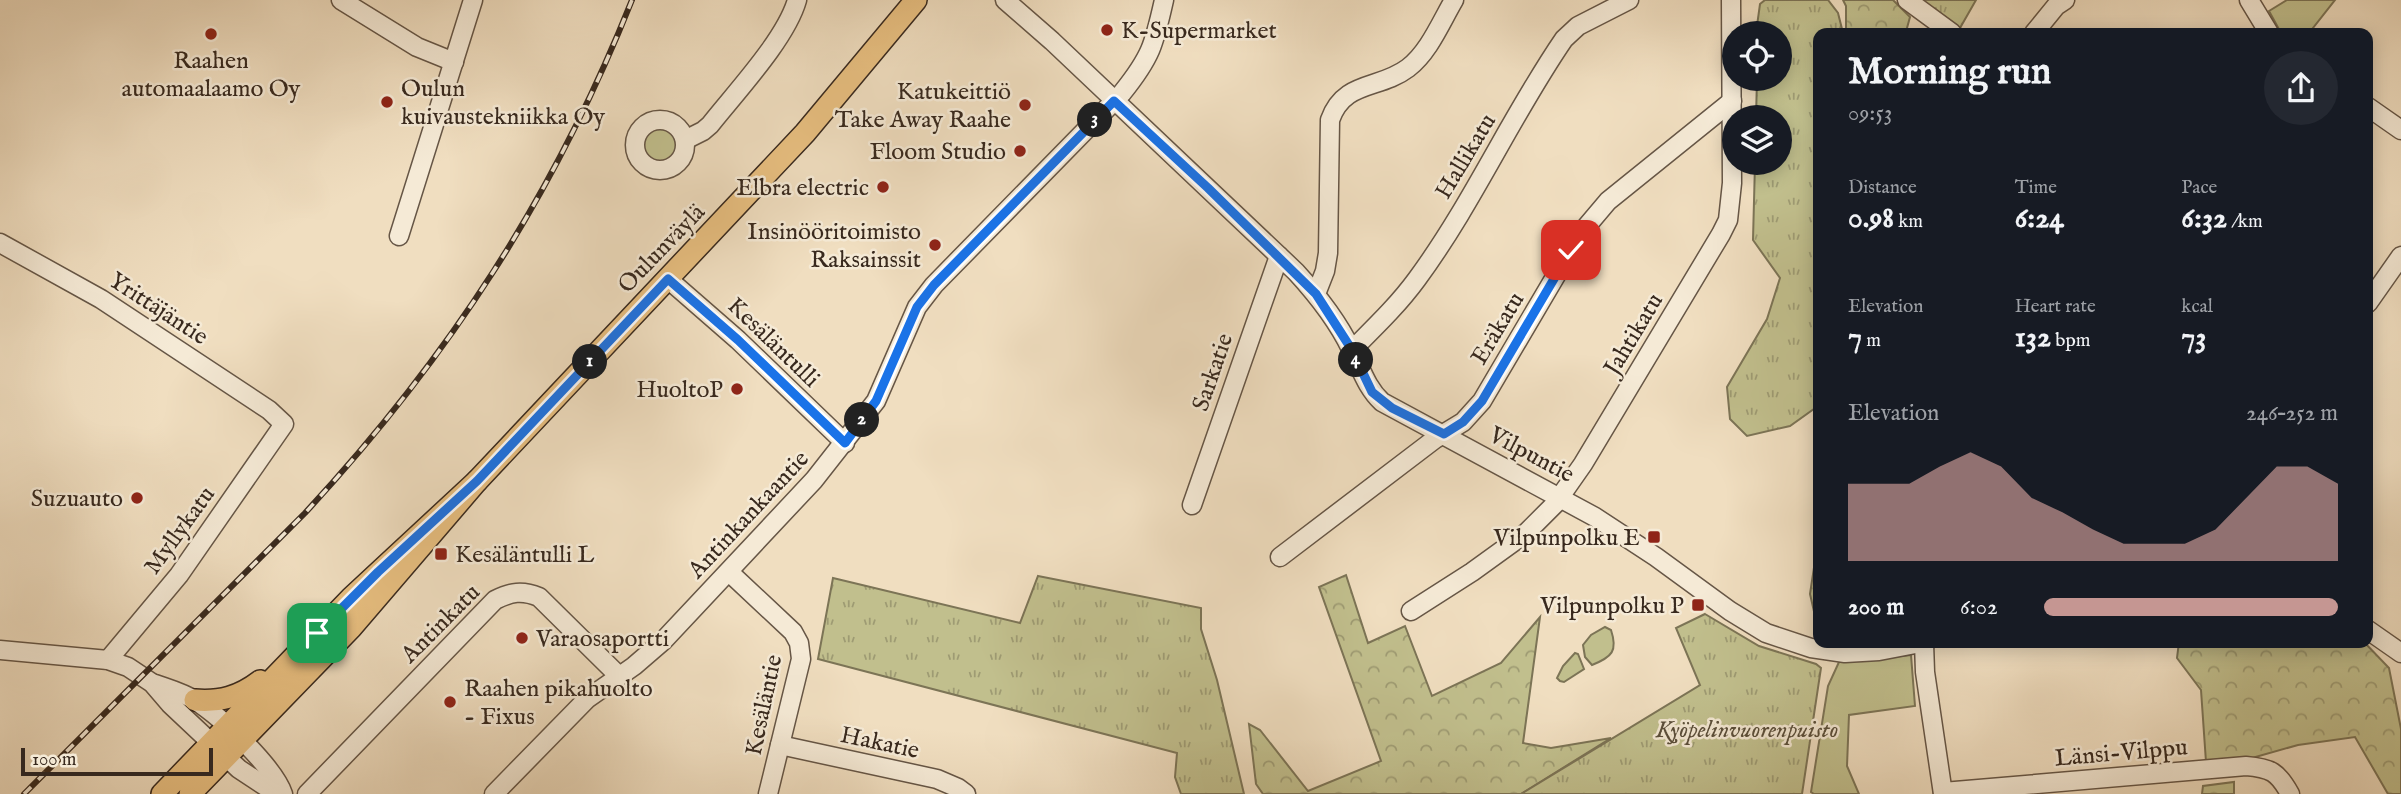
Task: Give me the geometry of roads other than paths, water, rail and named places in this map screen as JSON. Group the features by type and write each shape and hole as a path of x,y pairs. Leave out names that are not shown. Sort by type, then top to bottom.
{"main road":[{"name":"Oulunväylä","path":"877,46 896,0"},
{"name":"Oulunväylä","path":"234,734 317,633 378,572 477,481 805,133 916,0"},
{"name":"Oulunväylä","path":"162,794 218,751 378,598 460,497"},
{"path":"195,700 218,701 245,691 317,633"},
{"name":"Oulunväylä","path":"190,794 218,751"}],"street":[{"path":"341,0 417,47 454,62"},
{"path":"399,236 474,0"},
{"path":"685,140 710,125 789,21 797,0"},
{"name":"Antinkankaantie","path":"494,794 587,699 663,641 814,480 876,401 917,307 934,285 1114,101 1146,62 1155,39 1164,0"},
{"path":"1316,294 1328,253 1330,120 1334,107 1343,96 1410,67 1422,54 1454,0"},
{"name":"Hallikatu","path":"1352,350 1381,322 1418,278 1564,38 1578,26 1629,0"},
{"name":"Jahtikatu","path":"1411,611 1526,533 1561,497 1703,267 1728,220 1732,183 1731,0"},
{"path":"1907,0 1945,28"},
{"path":"2038,28 2056,6 2065,0"},
{"path":"2249,0 2266,28"},
{"name":"Vilpuntie","path":"1005,1 1052,41 1316,294 1352,350 1372,392 1382,402 1561,497 1632,540 1747,623 1779,638 1811,648 1845,653 1894,648"},
{"name":"Eräkatu","path":"1280,557 1463,422 1482,401 1586,226 1608,201 1732,101"},
{"path":"2373,110 2401,130"},
{"name":"Yrittäjäntie","path":"0,243 101,299 269,410 284,424"},
{"name":"Sarkatie","path":"1192,505 1279,256"},
{"path":"2373,296 2401,256"},
{"name":"Kesäläntulli","path":"668,279 738,340 845,443"},
{"name":"Myllykatu","path":"108,660 179,575 284,424"},
{"name":"Kesäläntie","path":"729,572 793,632 799,643 801,659 768,794"},
{"name":"Antinkatu","path":"307,794 495,600 508,594 526,592 538,597 619,676"},
{"path":"2373,633 2401,653"},
{"path":"1925,648 1926,672 1943,793"},
{"path":"0,650 108,660 128,667 152,683 195,700 270,769 283,794"},
{"path":"152,683 218,751 239,769 277,794"},
{"name":"Hakatie","path":"780,745 937,779 966,794"},
{"name":"Länsi-Vilppu","path":"1943,793 2246,766 2267,768 2277,775 2290,794"}],"railway":[{"path":"24,794 305,513 406,395 493,272 532,208 568,142 632,0"}],"place":[{"name":"K-Supermarket","path":"1107,30"},
{"name":"Raahen automaalaamo Oy","path":"211,34"},
{"name":"Oulun kuivaustekniikka Oy","path":"387,102"},
{"name":"Katukeittiö Take Away Raahe","path":"1025,105"},
{"name":"Floom Studio","path":"1020,151"},
{"name":"Elbra electric","path":"883,187"},
{"name":"Insinööritoimisto Raksainssit","path":"935,245"},
{"name":"HuoltoP","path":"737,389"},
{"name":"Suzuauto","path":"137,498"},
{"name":"Vilpunpolku E","path":"1654,537"},
{"name":"Kesäläntulli L","path":"441,554"},
{"name":"Vilpunpolku P","path":"1698,605"},
{"name":"Varaosaportti","path":"522,638"},
{"name":"Raahen pikahuolto - Fixus","path":"450,702"}],"park label":[{"name":"Kyöpelinvuorenpuisto","path":"1747,729"}]}
